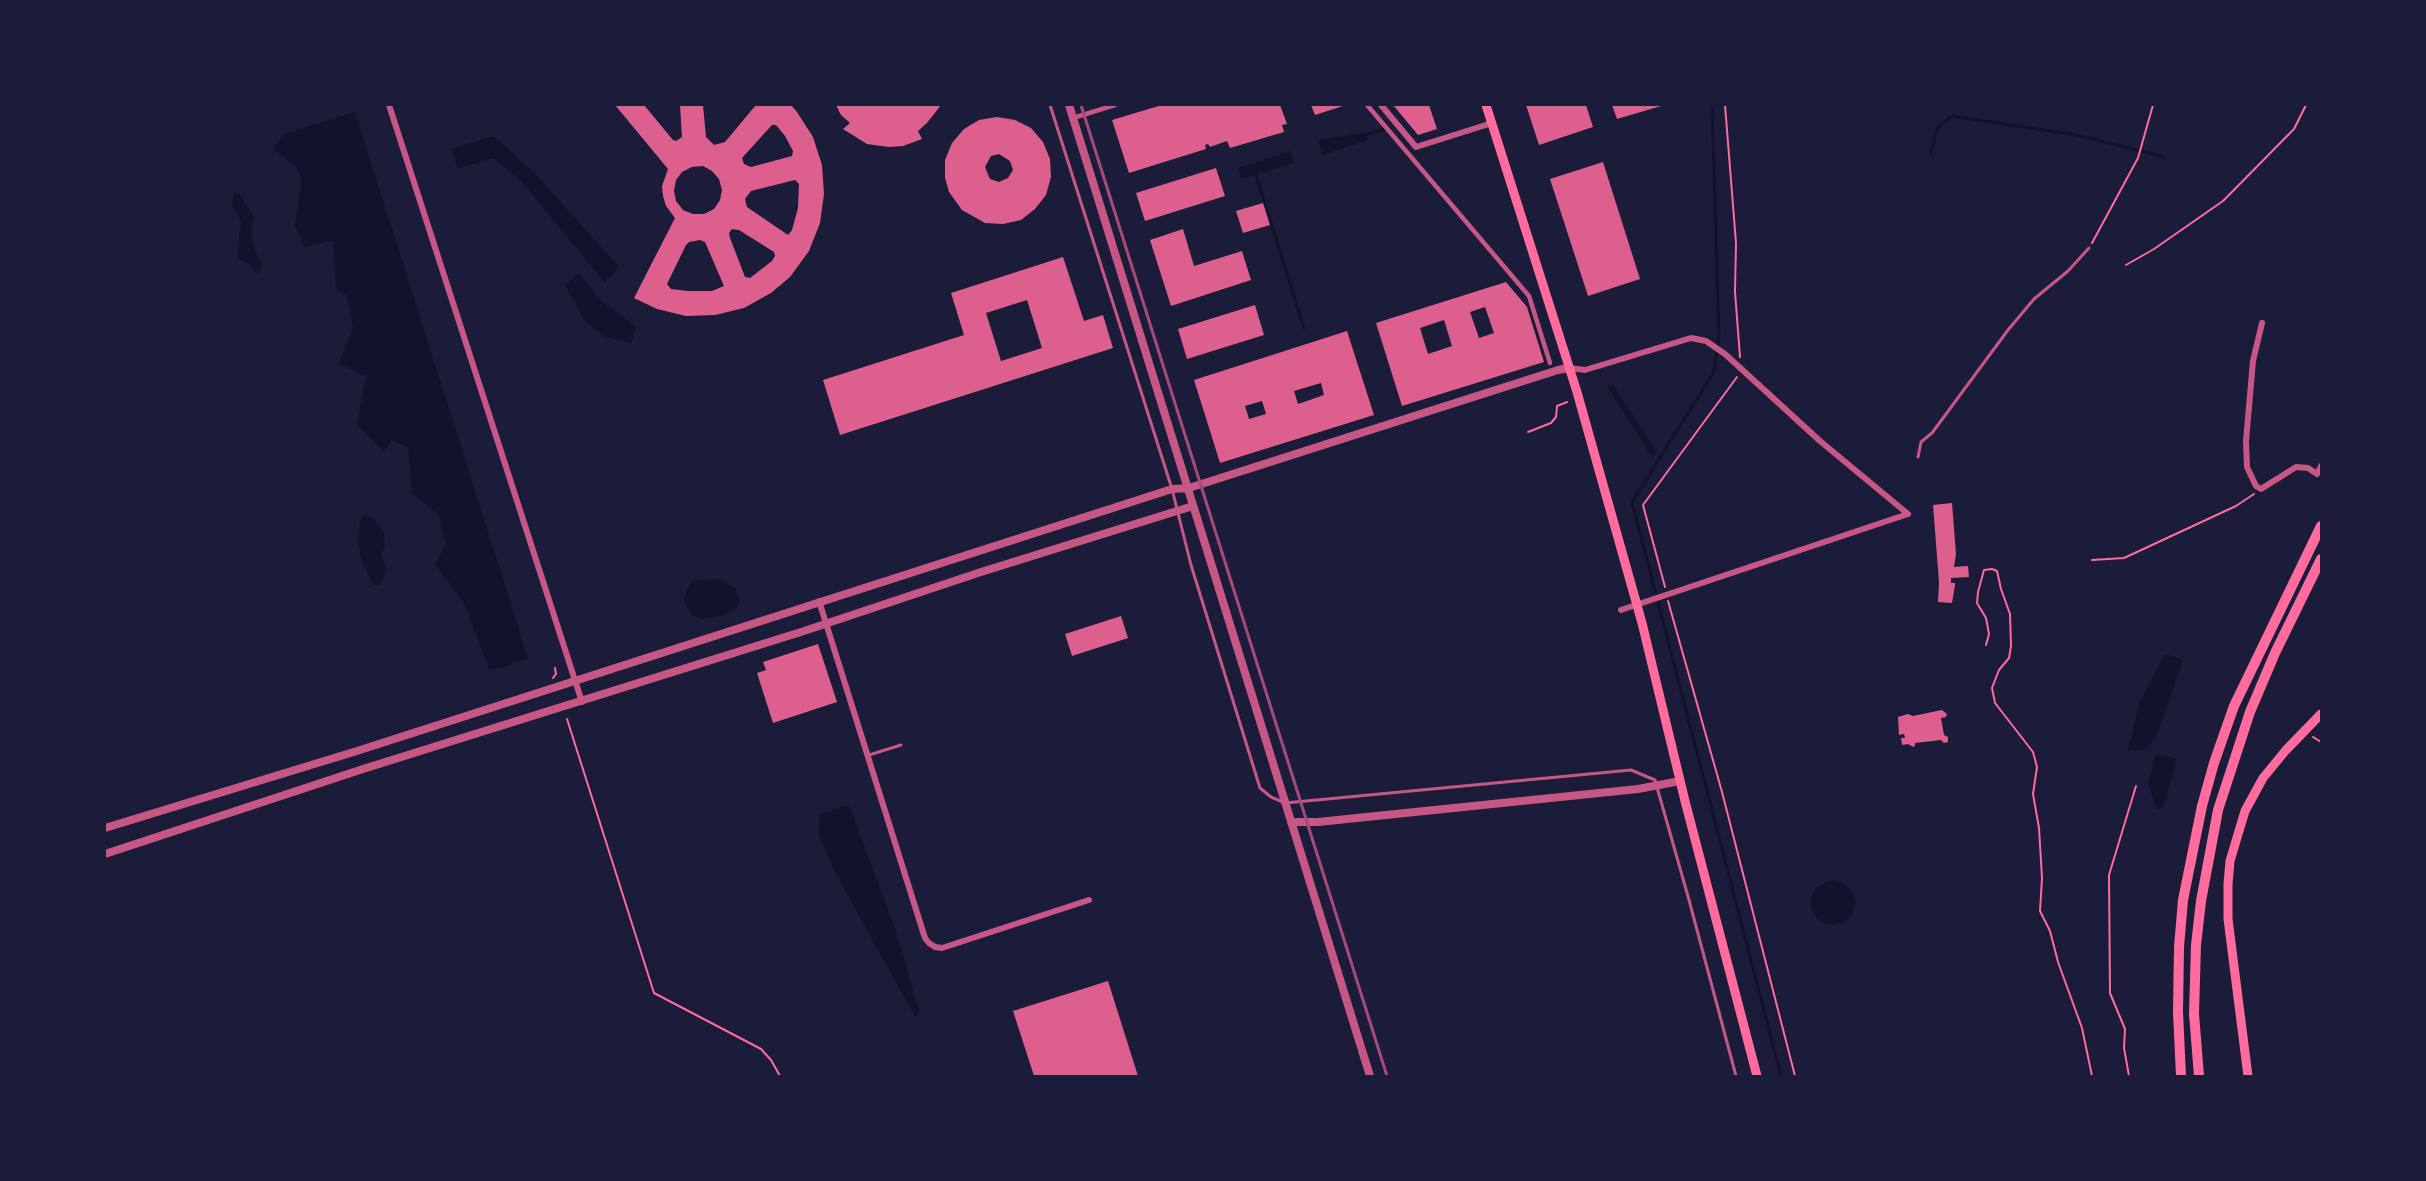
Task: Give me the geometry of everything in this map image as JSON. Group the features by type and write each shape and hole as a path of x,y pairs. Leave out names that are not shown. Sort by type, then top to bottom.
{"highway":[{"path":"2181,1076 2178,1012 2179,947 2183,900 2202,806 2234,706 2321,526"},
{"path":"2199,1076 2194,1014 2196,945 2201,901 2218,810 2250,712 2275,653 2321,559"}],"main road":[{"path":"1486,105 1569,368 1637,605 1757,1076"},
{"path":"2248,1076 2228,919 2230,861 2245,811 2263,778 2321,714"}],"street":[{"path":"389,105 582,702"},
{"path":"1069,105 1118,270 1189,488 1370,1076"},
{"path":"1073,118 1115,105"},
{"path":"1367,105 1529,296 1550,363"},
{"path":"1381,105 1416,147 1491,123"},
{"path":"2262,323 2253,361 2246,441 2247,467 2256,486 2261,489 2296,466 2308,468 2316,474 2321,465"},
{"path":"105,828 345,755 1172,489 1189,488 1558,370 1569,368 1585,370 1691,338 1706,341 1725,354 1820,441 1908,514 1621,610"},
{"path":"105,854 363,769 582,702 981,572 1193,506"},
{"path":"819,601 923,932 929,944 935,948 942,948 1089,900"},
{"path":"1291,822 1318,822 1680,781"}],"lane":[{"path":"1050,105 1172,489 1191,565 1260,788 1285,804 1631,770 1656,783 1736,1076"},
{"path":"1918,457 1921,442 1932,433 2008,330 2034,299 2067,271 2089,248"},
{"path":"867,756 901,745"}],"path":[{"path":"1725,105 1736,243 1735,292 1739,367 1735,379 1643,505 1722,792 1795,1076"},
{"path":"2089,248 2138,158 2153,105"},
{"path":"2126,265 2223,201 2294,129 2306,105"},
{"path":"1528,432 1551,423 1556,417 1557,406 1567,402"},
{"path":"2092,560 2124,558 2236,506 2261,489"},
{"path":"1986,645 1989,634 1986,618 1977,603 1977,592 1984,570 1992,569 1997,571 2010,614 2011,646 2008,658 1999,670 1992,688 1995,703 2033,752 2037,767 2033,794 2039,828 2042,878 2040,911 2050,931 2058,963 2082,1028 2092,1076"},
{"path":"553,678 556,674 555,668"},
{"path":"567,720 654,993 761,1048 780,1076"},
{"path":"2129,1076 2124,1048 2125,1029 2110,993 2109,874 2136,786"}],"shaded area":[{"path":"355,112 528,658 498,669 489,669 464,603 435,564 446,544 439,515 412,493 408,447 391,440 384,452 357,425 366,376 339,364 353,328 347,296 336,288 333,240 304,247 295,225 301,184 299,170 273,148 285,134"},
{"path":"1365,133 1368,140 1323,155 1318,140"},
{"path":"494,136 537,176 619,267 605,283 522,182 494,158 458,168 451,149"},
{"path":"1290,151 1294,163 1241,179 1238,168"},
{"path":"239,193 254,218 251,228 253,246 262,264 258,275 248,264 237,258 241,222 232,204 234,194"},
{"path":"579,273 601,301 636,327 631,343 604,336 585,321 565,285"},
{"path":"1613,385 1657,452 1653,458 1608,388"},
{"path":"365,515 374,519 384,534 385,547 381,555 386,566 384,579 378,585 373,585 361,558 358,541 360,520"},
{"path":"720,579 735,588 740,598 738,607 722,616 701,619 692,615 683,600 691,582"},
{"path":"2165,654 2183,660 2157,735 2147,749 2128,751 2139,704"},
{"path":"2156,754 2176,759 2167,796 2162,808 2157,810 2148,783"},
{"path":"849,805 896,931 920,1014 915,1017 833,868 819,836 820,814"},
{"path":"1833,881 1849,887 1855,903 1849,919 1833,925 1817,919 1811,903 1817,887"}],"building":[{"path":"615,105 644,105 676,141 682,137 680,105 703,105 706,137 714,145 725,142 756,105 791,105 813,137 822,165 824,194 820,223 809,251 790,277 771,293 744,308 715,315 686,316 657,309 634,298 675,218 666,206 663,196 662,186 668,169","holes":["772,125 776,125 785,136 793,151 792,156 751,167 744,164 742,158","703,166 712,171 719,179 722,190 720,200 714,209 704,214 693,214 683,210 676,201 674,191 676,180 682,172 692,167","795,180 799,184 798,208 792,230 788,235 747,207 745,199 751,191","732,229 739,230 774,252 775,256 750,278 745,277 729,233","700,240 705,242 724,286 712,291 671,289 667,284 689,242"]},
{"path":"836,105 941,105 918,131 922,139 903,146 889,147 867,144 843,129 850,123 841,115"},
{"path":"1162,105 1280,105 1287,124 1282,125 1284,132 1230,148 1227,141 1210,147 1208,144 1205,145 1206,149 1129,173 1112,120"},
{"path":"1311,105 1346,105 1315,115"},
{"path":"1393,105 1429,105 1437,129 1418,135"},
{"path":"1526,105 1586,105 1593,127 1539,145"},
{"path":"1612,105 1661,105 1661,106 1617,119"},
{"path":"997,117 1015,120 1031,128 1043,142 1050,159 1051,177 1046,195 1035,209 1021,220 1003,224 985,223 962,210 949,192 945,178 945,160 952,143 964,129 979,120","holes":["999,154 1010,161 1013,170 1008,178 999,182 990,179 985,167 991,156"]},
{"path":"1603,162 1640,279 1588,296 1550,179"},
{"path":"1216,168 1225,196 1145,221 1136,193"},
{"path":"1263,203 1270,225 1243,233 1236,211"},
{"path":"1183,229 1194,266 1242,251 1251,280 1171,306 1150,240"},
{"path":"1063,257 1084,321 1103,315 1113,348 840,435 823,380 964,335 951,293","holes":["1027,300 1042,348 1001,361 986,313"]},
{"path":"1506,282 1527,307 1544,362 1402,406 1376,323","holes":["1485,307 1494,333 1479,338 1470,312","1444,320 1452,346 1428,354 1420,328"]},
{"path":"1255,305 1264,335 1187,359 1178,329"},
{"path":"1347,331 1374,415 1220,463 1194,380","holes":["1321,383 1324,395 1298,404 1294,391","1262,401 1266,414 1249,419 1245,406"]},
{"path":"1952,503 1956,554 1954,567 1968,566 1969,577 1951,578 1951,583 1955,583 1952,603 1938,602 1939,582 1933,505"},
{"path":"1121,616 1128,638 1072,656 1065,634"},
{"path":"818,644 837,702 773,723 757,673 766,670 763,662"},
{"path":"1942,710 1947,714 1946,717 1941,718 1944,735 1948,737 1948,742 1944,743 1941,740 1915,743 1913,747 1908,744 1902,745 1901,738 1905,738 1904,734 1899,735 1898,717"},
{"path":"1108,981 1138,1076 1034,1076 1013,1011"}],"waterway":[{"path":"1712,105 1719,336 1714,372 1632,502 1781,1076"},
{"path":"1936,133 1938,127 1952,116 2076,135 2165,157"},
{"path":"1364,135 1386,129"},
{"path":"1931,154 1935,136"},
{"path":"1255,172 1304,328"}],"railway":[{"path":"1081,105 1387,1076"}]}
